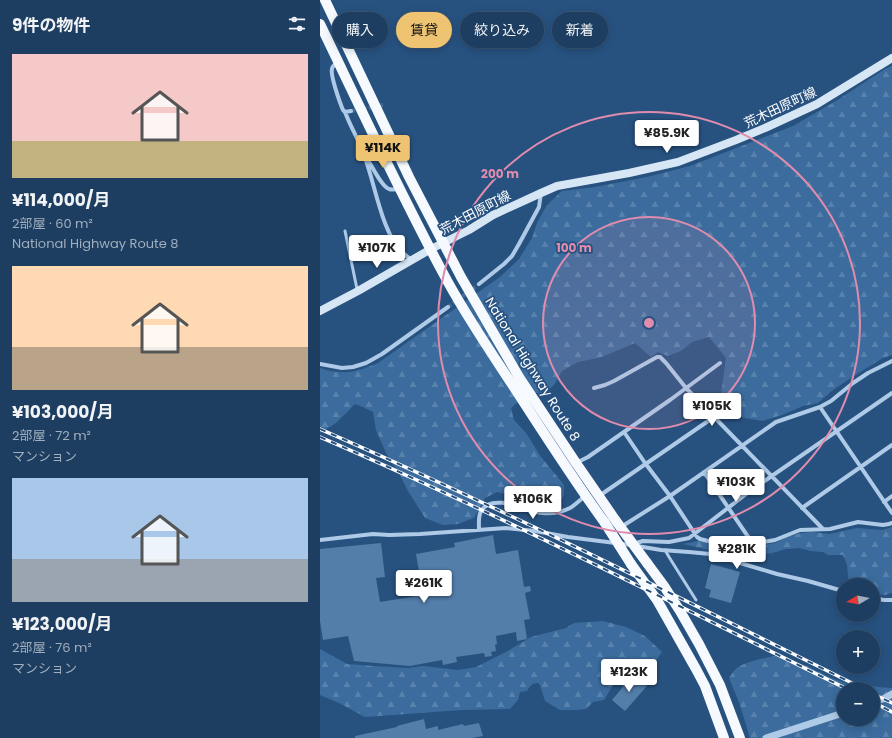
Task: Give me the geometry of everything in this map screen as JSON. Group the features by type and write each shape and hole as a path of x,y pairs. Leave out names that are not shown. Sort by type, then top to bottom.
{"highway":[{"name":"National Highway Route 8","path":"325,0 409,177 461,277 519,377 576,464 664,586 676,605 720,685 740,738"},
{"name":"National Highway Route 8","path":"320,24 400,189 457,298 491,353 585,496 657,600 705,686 724,738"}],"main road":[{"name":"荒木田原町線","path":"320,310 358,291 431,249 469,230 493,215 540,193 558,186 630,173 678,162 736,140 817,104 892,58"}],"street":[{"path":"338,61 332,67 331,71 341,105 365,156 380,209 390,235 401,252 412,260"},
{"path":"344,112 351,111"},
{"path":"365,156 384,185 388,188 400,189"},
{"path":"479,284 512,256 539,207 540,193"},
{"path":"320,364 342,368 353,367 366,363 382,354 448,307"},
{"path":"594,388 605,385 657,357 660,357 686,388 823,529"},
{"path":"619,524 670,496 776,422 820,407 831,401 863,376 892,361"},
{"path":"576,464 670,400 720,363"},
{"path":"631,545 643,541 669,542 689,538 771,477 892,393"},
{"path":"820,407 892,513"},
{"path":"599,496 714,417"},
{"path":"624,432 670,496 697,537 718,544 740,546 775,540 800,530 830,530 858,522 883,525 892,523"},
{"path":"802,508 892,445"},
{"path":"704,472 753,544"},
{"path":"479,529 479,518 482,511 492,502 503,503 536,512 560,512 570,508 585,496"},
{"path":"884,502 892,496"},
{"path":"320,540 373,534 420,534 506,528 666,550 710,554 777,574 836,589"},
{"path":"880,599 892,600"},
{"path":"880,700 892,694"},
{"path":"766,738 836,714"}],"lane":[{"path":"345,231 358,291"},
{"path":"666,550 669,558 696,600"}],"green space":[{"path":"892,66 892,355 883,358 857,374 833,390 818,403 803,406 782,415 762,421 735,416 719,403 726,358 709,337 692,342 681,351 668,356 658,352 651,357 635,343 602,357 578,362 562,371 554,385 545,393 528,393 511,408 514,420 526,433 541,457 564,485 564,496 558,503 546,506 526,502 497,492 485,498 474,518 458,524 443,525 425,518 408,491 399,473 386,453 376,430 373,412 355,404 336,423 320,433 320,368 336,372 350,372 378,363 500,277 519,259 532,238 537,223 544,210 562,191 595,187 647,177 690,166 793,126"},
{"path":"892,527 892,593 885,595 880,595 880,578 848,578 847,565 843,555 828,555 823,552 799,548 786,549 772,553 736,556 683,544 698,541 711,545 744,548 775,543 787,537 801,533 812,532 829,534 857,528 882,530"},
{"path":"603,621 626,627 645,636 662,652 655,662 647,662 637,659 629,663 624,667 604,700 593,702 586,709 560,710 545,701 538,683 531,685 527,691 520,692 518,700 510,709 462,710 365,717 320,695 320,649 347,664 408,668 423,666 458,670 476,667 531,637 566,628 574,623"},
{"path":"774,656 807,666 842,682 836,682 836,726 880,726 880,687 892,688 892,738 750,738 740,705 729,678 737,668 750,662"}],"building":[{"path":"493,535 496,554 518,550 524,587 530,586 531,591 525,593 530,619 524,620 527,639 517,641 516,632 496,636 496,651 491,652 492,656 485,657 484,653 456,657 457,662 443,665 442,660 410,666 354,661 348,636 323,640 320,621 320,549 381,543 385,577 376,578 380,602 423,595 416,554 455,547 454,543"},
{"path":"711,564 740,572 731,603 709,597 711,590 705,588"},
{"path":"634,675 647,686 625,711 612,700 626,681 627,683"},
{"path":"424,719 426,729 438,726 438,730 463,724 464,726 479,723 483,736 472,738 355,738 355,736 397,727"}],"tunnel":[{"path":"351,111 383,105"},
{"path":"448,307 479,284"}],"railway":[{"path":"320,429 389,459 526,523 850,682"},
{"path":"320,437 387,466 519,528 836,684"},
{"path":"880,697 892,703"},
{"path":"880,706 892,712"}]}
